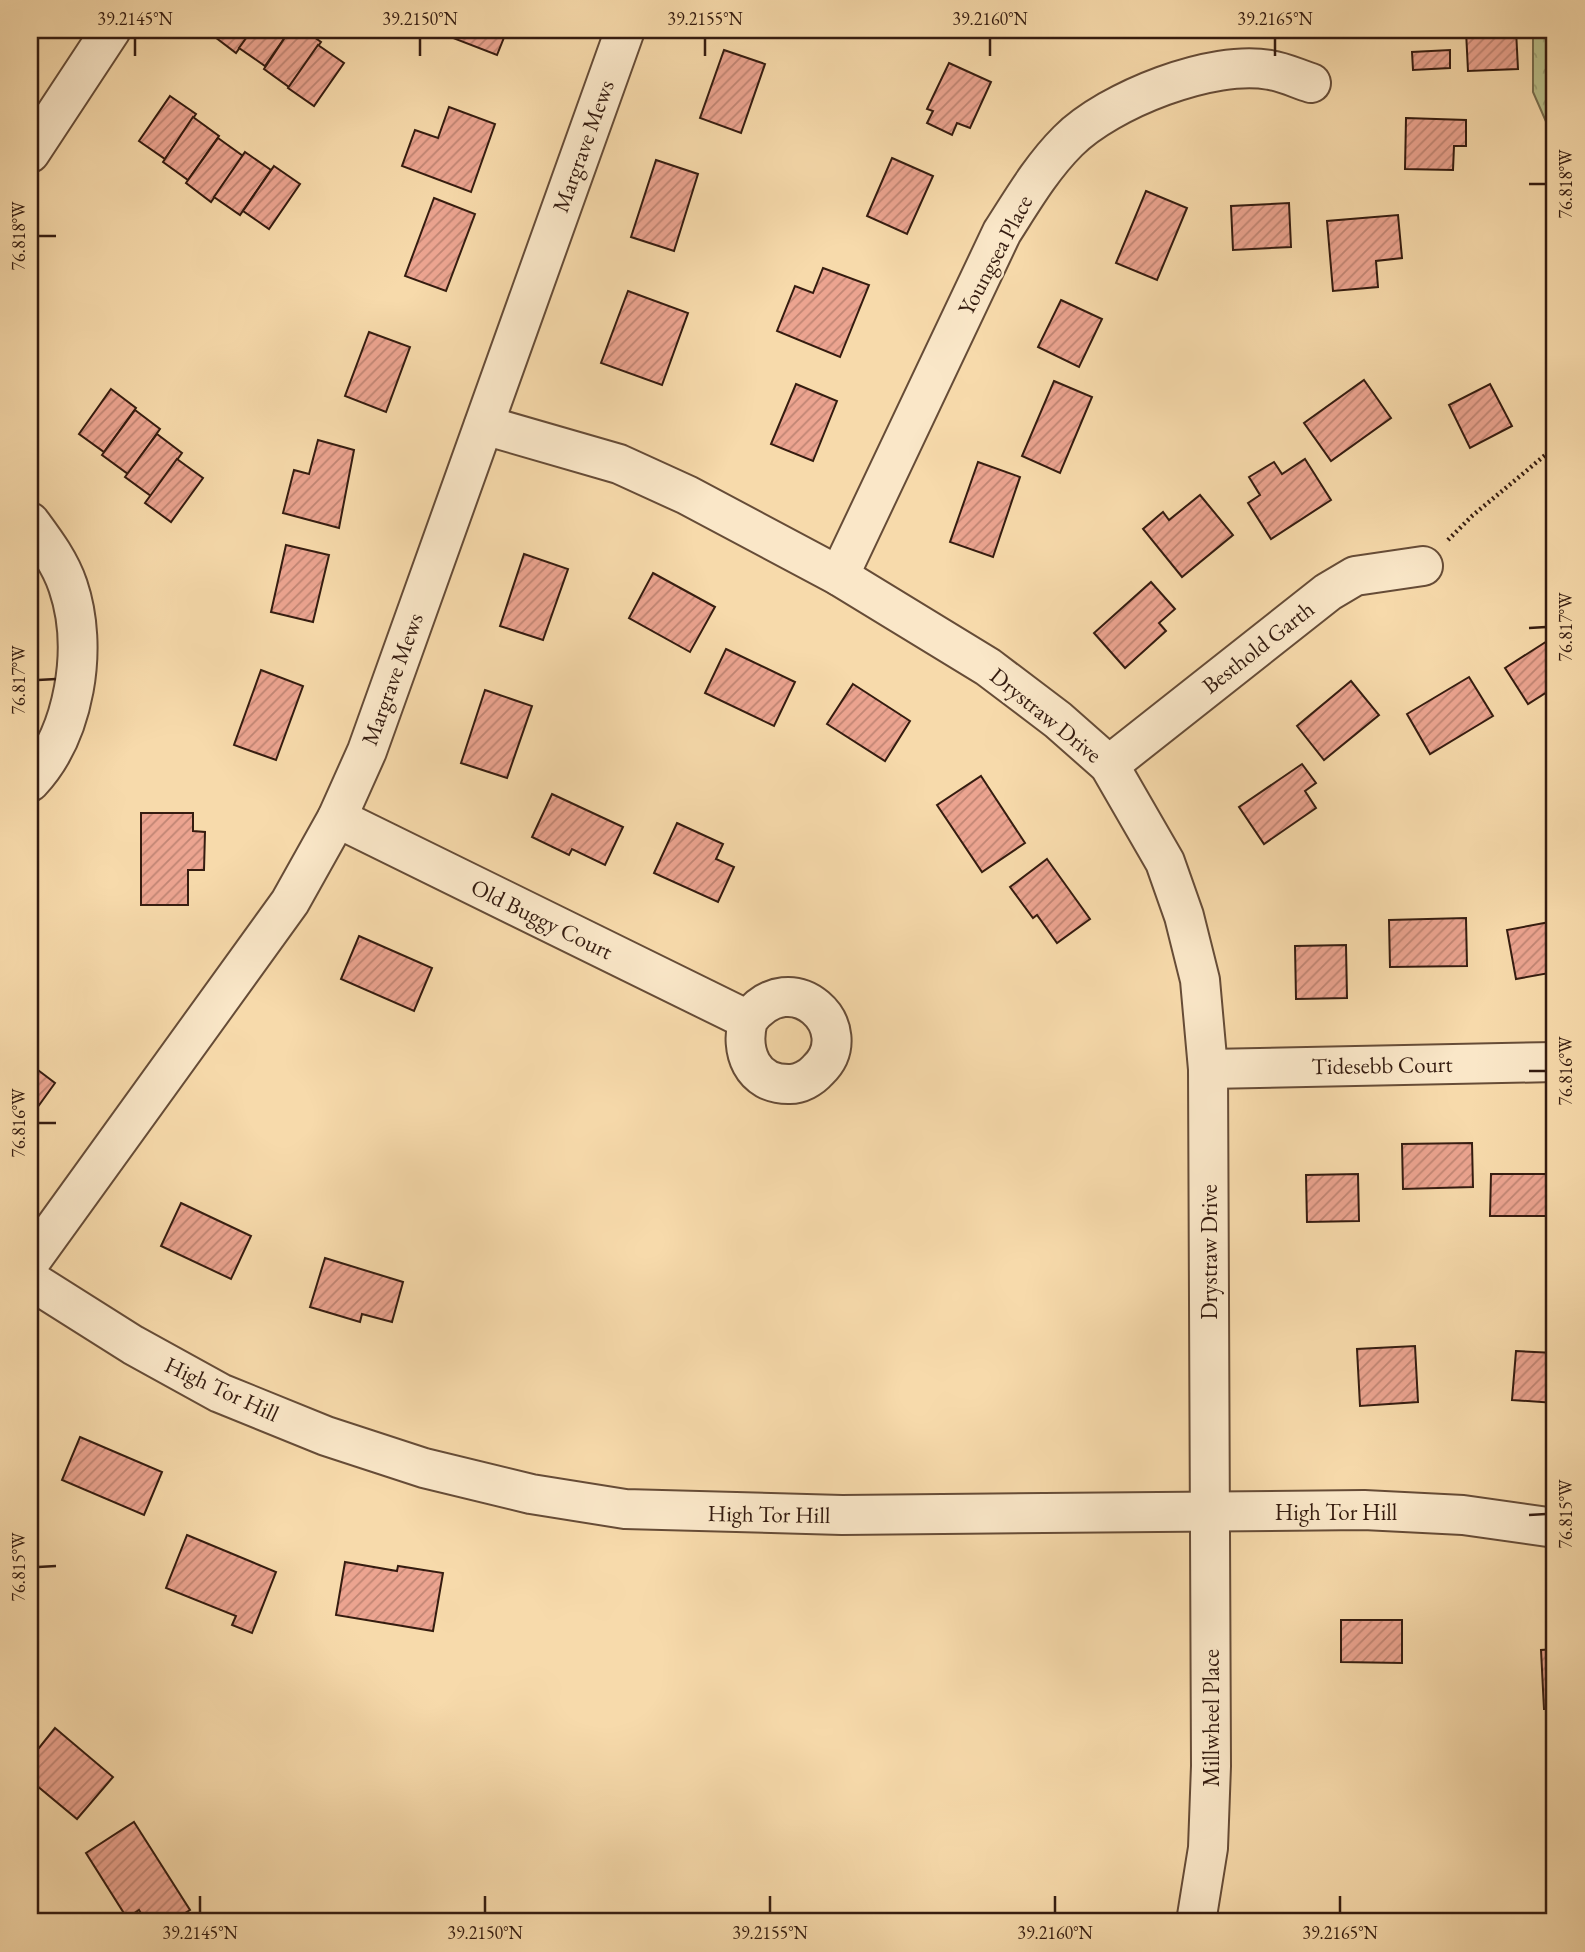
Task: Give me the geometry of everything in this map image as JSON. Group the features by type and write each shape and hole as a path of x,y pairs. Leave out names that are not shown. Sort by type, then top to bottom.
{"street":[{"path":"30,153 111,30"},
{"name":"Margrave Mews","path":"30,1262 290,902 337,818 367,751 625,30"},
{"name":"Youngsea Place","path":"839,576 1002,232 1035,180 1069,139 1144,94 1201,73 1237,68 1271,70 1311,83"},
{"name":"Drystraw Drive","path":"484,425 619,464 687,495 839,576 988,667 1058,720 1109,765 1165,862 1184,916 1200,980 1208,1069 1211,1512"},
{"path":"30,522 49,548 68,585 75,621 77,663 61,734 44,767 30,782"},
{"name":"Besthold Garth","path":"1109,765 1328,592 1355,576 1423,566"},
{"name":"Old Buggy Court","path":"337,818 748,1020"},
{"name":"Tidesebb Court","path":"1208,1069 1555,1062"},
{"name":"High Tor Hill","path":"30,1280 133,1345 220,1393 326,1436 424,1468 531,1494 625,1509 711,1514 1364,1510 1463,1515 1555,1528"},
{"name":"Millwheel Place","path":"1196,1922 1208,1848 1212,1766 1211,1512"}],"path":[{"path":"1423,566 1472,516 1555,447"}],"green space":[{"path":"1533,30 1555,30 1555,142 1533,92"}],"building":[{"path":"214,30 252,30 236,53 211,34"},
{"path":"252,30 290,30 265,66 239,48"},
{"path":"290,30 304,30 321,42 289,87 264,69"},
{"path":"456,30 507,30 497,55 453,38"},
{"path":"1443,30 1516,30 1518,69 1468,71 1466,31"},
{"path":"318,45 344,63 314,106 288,88"},
{"path":"724,50 765,64 741,133 700,118"},
{"path":"1450,50 1450,68 1413,70 1412,52"},
{"path":"949,63 991,82 970,128 957,123 952,135 927,123 933,111 927,109"},
{"path":"170,96 196,114 165,159 139,141"},
{"path":"449,107 495,124 471,192 402,166 415,130 438,138"},
{"path":"193,117 219,136 188,180 163,162"},
{"path":"1406,118 1466,120 1466,146 1454,146 1453,170 1405,169"},
{"path":"218,138 243,156 211,202 186,183"},
{"path":"245,152 271,170 240,215 214,197"},
{"path":"892,158 933,176 907,234 867,216"},
{"path":"656,160 698,174 674,251 631,237"},
{"path":"274,166 300,184 269,229 243,211"},
{"path":"1146,191 1187,208 1157,280 1116,263"},
{"path":"434,198 475,214 446,291 405,276"},
{"path":"1289,203 1291,247 1233,250 1231,206"},
{"path":"1398,215 1402,258 1376,261 1378,287 1333,291 1327,221"},
{"path":"823,268 869,285 840,357 777,331 795,286 813,293"},
{"path":"628,291 688,313 662,385 601,363"},
{"path":"1061,300 1102,319 1079,367 1038,347"},
{"path":"369,332 410,347 386,412 345,396"},
{"path":"1364,380 1391,418 1331,461 1304,423"},
{"path":"1054,381 1092,397 1060,473 1022,456"},
{"path":"796,384 837,401 813,461 771,444"},
{"path":"1490,384 1512,426 1470,448 1449,405"},
{"path":"111,389 136,408 104,452 79,434"},
{"path":"135,410 160,429 128,474 102,455"},
{"path":"157,434 182,453 151,496 125,477"},
{"path":"318,440 354,450 339,528 283,513 294,470 309,474"},
{"path":"177,459 203,478 171,522 145,503"},
{"path":"1305,459 1331,500 1271,539 1248,503 1260,495 1249,477 1274,462 1282,474"},
{"path":"978,462 1020,477 993,557 950,542"},
{"path":"1200,495 1233,535 1182,577 1143,529 1163,512 1169,520"},
{"path":"286,545 329,555 313,622 271,612"},
{"path":"524,554 568,569 543,640 500,626"},
{"path":"653,573 715,607 690,652 629,618"},
{"path":"1151,582 1175,609 1159,623 1166,631 1125,668 1094,633"},
{"path":"1555,636 1555,687 1528,704 1505,668"},
{"path":"726,649 795,682 774,726 705,693"},
{"path":"261,670 303,686 276,760 234,745"},
{"path":"1469,677 1493,716 1430,754 1407,714"},
{"path":"1351,681 1379,715 1324,760 1297,726"},
{"path":"853,684 910,721 885,761 827,724"},
{"path":"485,690 532,706 507,778 461,763"},
{"path":"1302,764 1316,783 1305,791 1316,808 1264,844 1239,807"},
{"path":"981,776 1025,843 982,872 937,805"},
{"path":"552,794 623,827 605,865 572,849 569,855 532,837"},
{"path":"141,813 193,813 193,831 205,832 204,870 188,870 188,905 141,905"},
{"path":"677,823 723,844 716,859 734,867 718,902 654,873"},
{"path":"1047,859 1090,919 1057,943 1037,915 1033,918 1010,887"},
{"path":"1466,918 1467,966 1390,967 1389,920"},
{"path":"1555,921 1555,972 1516,979 1507,930"},
{"path":"359,936 432,968 414,1011 341,979"},
{"path":"1346,945 1347,998 1296,999 1295,946"},
{"path":"30,1064 55,1083 32,1115 30,1113"},
{"path":"1472,1143 1473,1187 1403,1189 1402,1144"},
{"path":"1358,1174 1359,1221 1307,1222 1306,1175"},
{"path":"1491,1174 1555,1174 1555,1216 1490,1216"},
{"path":"181,1203 251,1236 231,1279 161,1246"},
{"path":"325,1258 403,1282 392,1322 362,1314 360,1322 310,1307"},
{"path":"1415,1346 1418,1402 1360,1406 1357,1349"},
{"path":"1516,1351 1555,1353 1555,1403 1512,1400"},
{"path":"80,1437 162,1472 144,1515 62,1480"},
{"path":"187,1535 276,1572 252,1633 232,1625 236,1616 166,1588"},
{"path":"345,1562 397,1571 398,1566 443,1573 433,1631 336,1615"},
{"path":"1341,1620 1402,1620 1402,1663 1341,1662"},
{"path":"1555,1649 1555,1709 1544,1709 1541,1650"},
{"path":"55,1728 113,1777 77,1819 30,1780 30,1759"},
{"path":"134,1822 190,1910 170,1922 146,1922 139,1910 127,1918 86,1853"}]}
